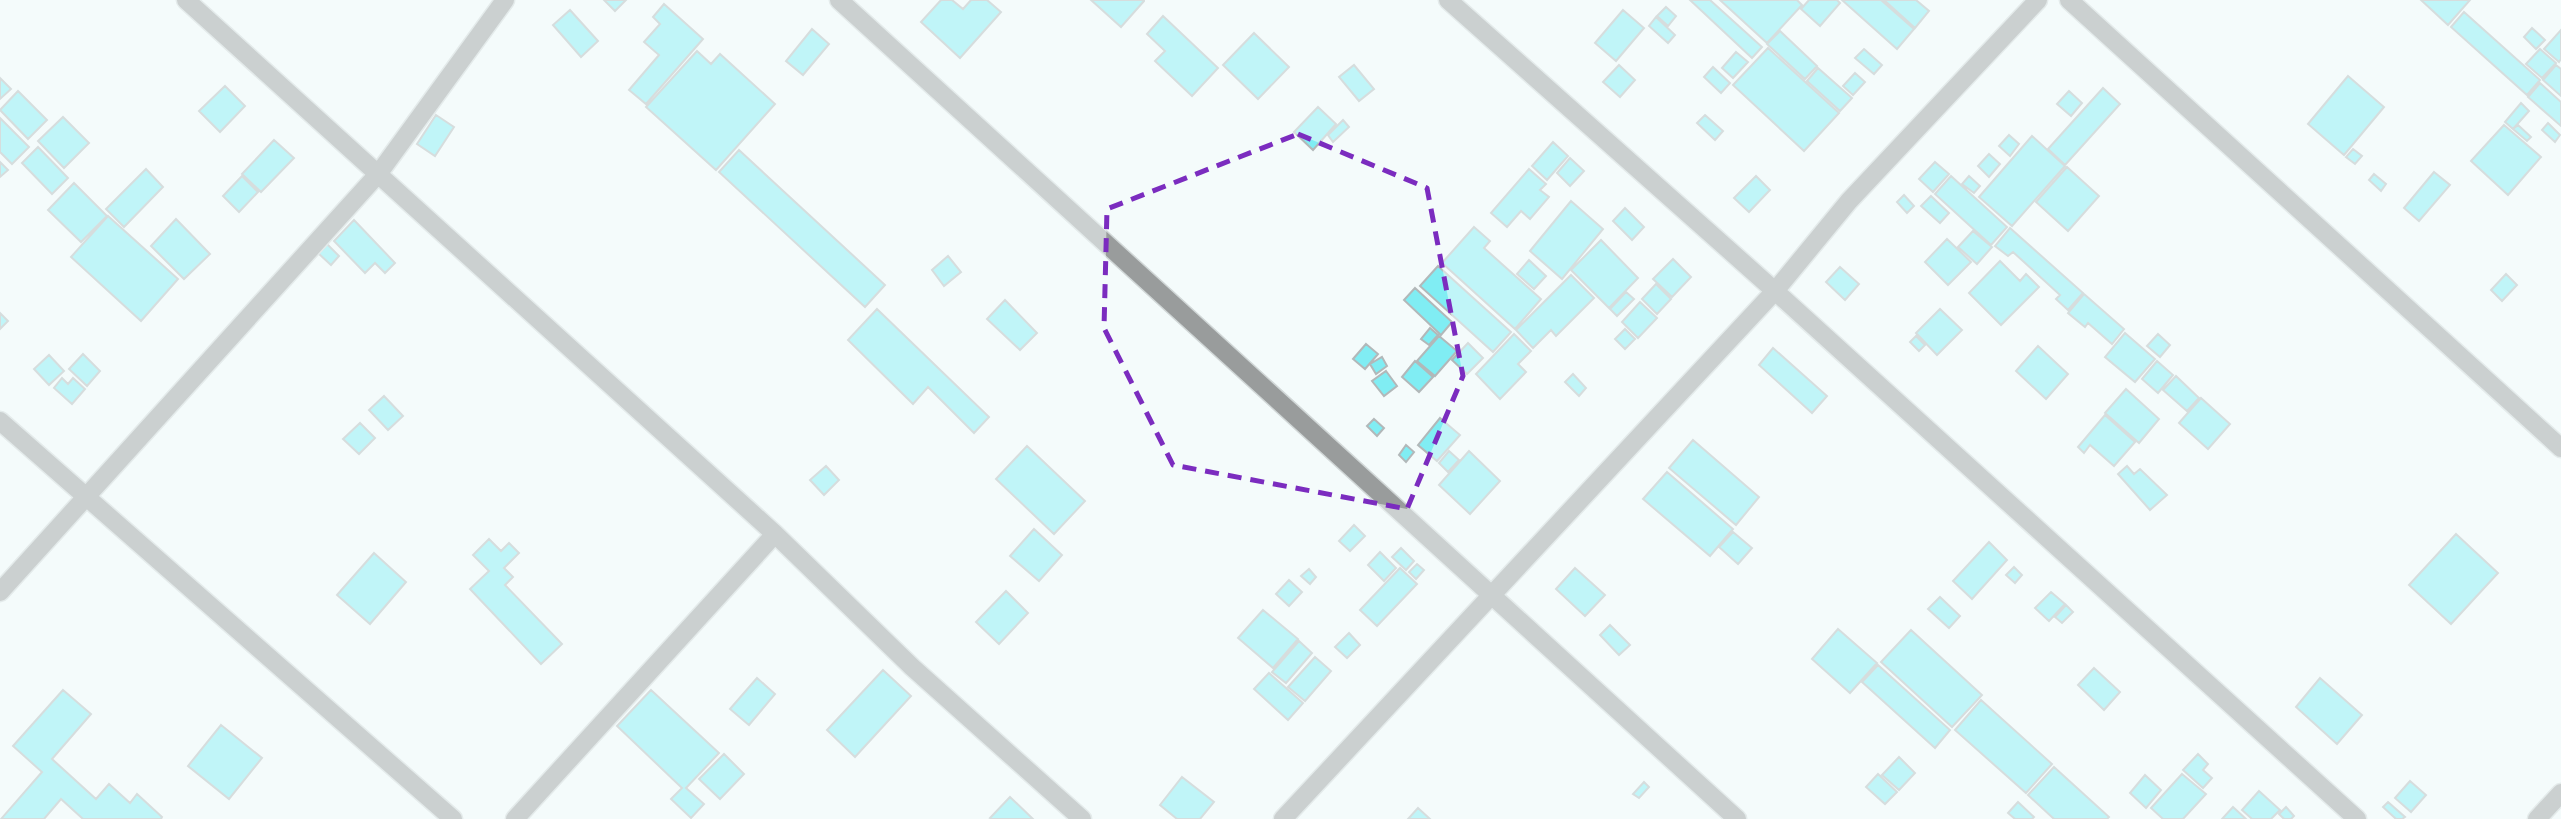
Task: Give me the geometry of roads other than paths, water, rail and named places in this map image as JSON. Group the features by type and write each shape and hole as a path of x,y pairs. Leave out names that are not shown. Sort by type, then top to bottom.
{"street":[{"path":"186,0 775,534 912,667 1082,819"},
{"path":"0,592 379,173 505,0"},
{"path":"839,0 1737,819"},
{"path":"1448,0 1775,290 2357,819"},
{"path":"1283,819 1775,290 1849,201 2038,0"},
{"path":"2069,0 2561,448"},
{"path":"0,421 453,819"},
{"path":"515,819 775,534"},
{"path":"2537,819 2561,793"}]}
